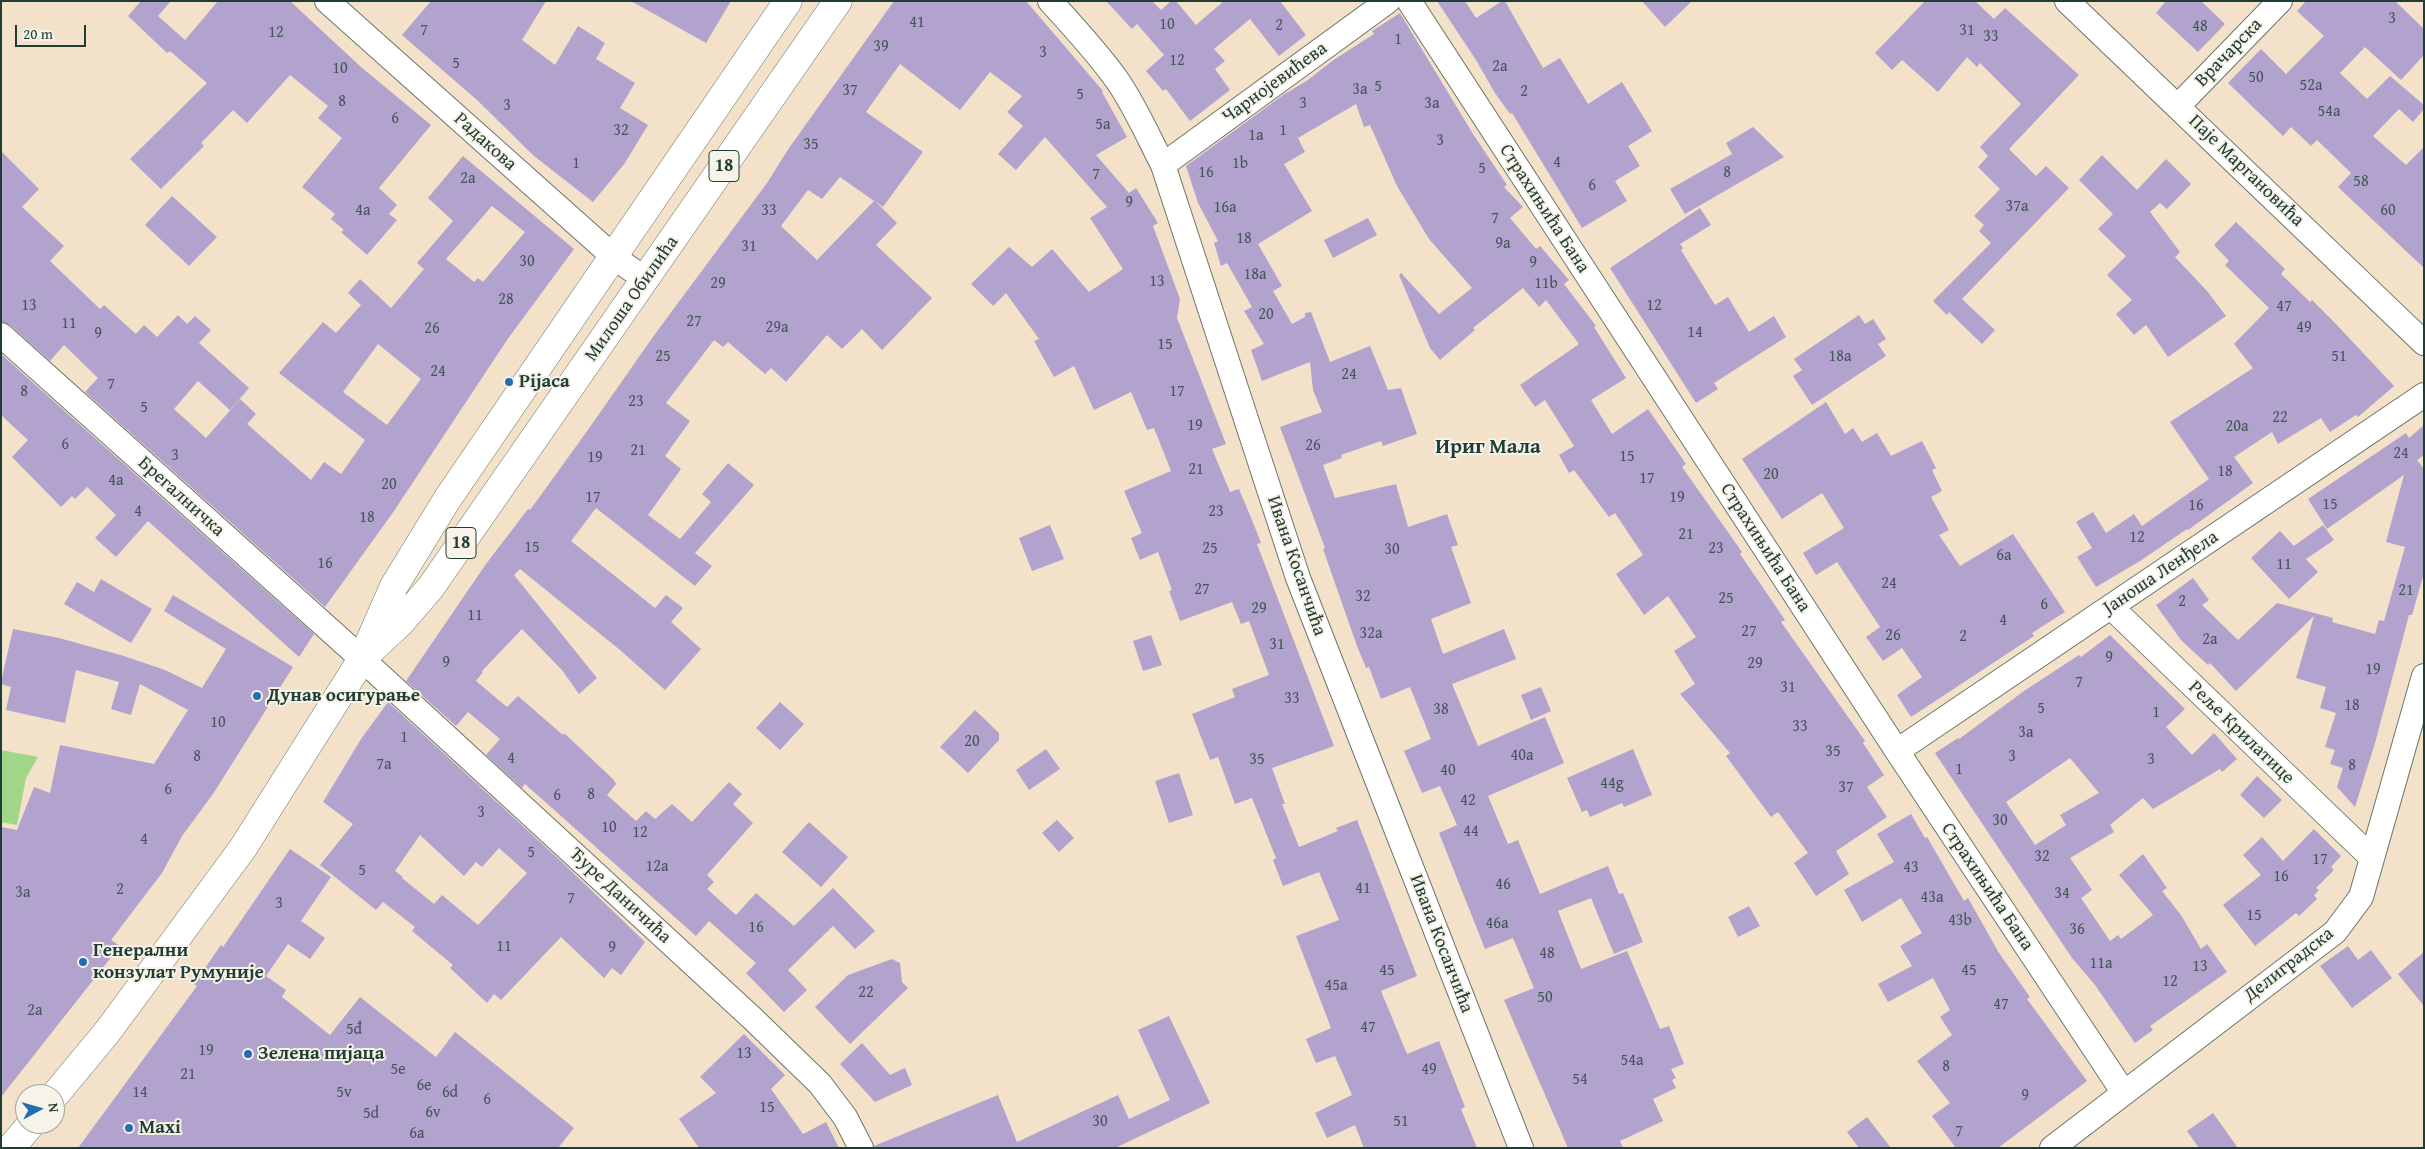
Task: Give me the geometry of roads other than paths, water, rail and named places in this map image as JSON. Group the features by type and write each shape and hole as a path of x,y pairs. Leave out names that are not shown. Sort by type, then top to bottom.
{"main road":[{"name":"Милоша Обилића","path":"64,1084 108,1031 243,848 362,659 382,610 406,565 448,498 788,1"},
{"name":"Милоша Обилића","path":"362,659 400,623 431,587 838,1"}],"street":[{"name":"Радакова","path":"327,1 614,257 646,280"},
{"name":"Ивана Косанчића","path":"1050,1 1116,80 1131,102 1163,165 1298,578 1521,1148"},
{"name":"Чарнојевићева","path":"1163,165 1388,1"},
{"name":"Страхињића Бана","path":"1409,1 1897,751 2124,1092"},
{"name":"Паје Маргановића","path":"2067,1 2424,343"},
{"name":"Врачарска","path":"2178,106 2280,1"},
{"name":"Брегалничка","path":"1,335 362,659"},
{"name":"Јаноша Ленђела","path":"1897,751 2424,395"},
{"name":"Реље Крилатице","path":"2111,607 2372,858"},
{"name":"Ђуре Даничића","path":"362,659 732,999 813,1077 845,1117 861,1148"},
{"name":"Делиградска","path":"2052,1148 2334,932 2360,897 2424,676"}],"place":[{"name":"Pijaca","path":"509,382"},
{"name":"Дунав осигурање","path":"257,696"},
{"name":"Генерални конзулат Румуније","path":"83,962"},
{"name":"Зелена пијаца","path":"248,1054"},
{"name":"Maxi","path":"129,1128"}],"district":[{"name":"Ириг Мала","path":"1488,448"}]}
